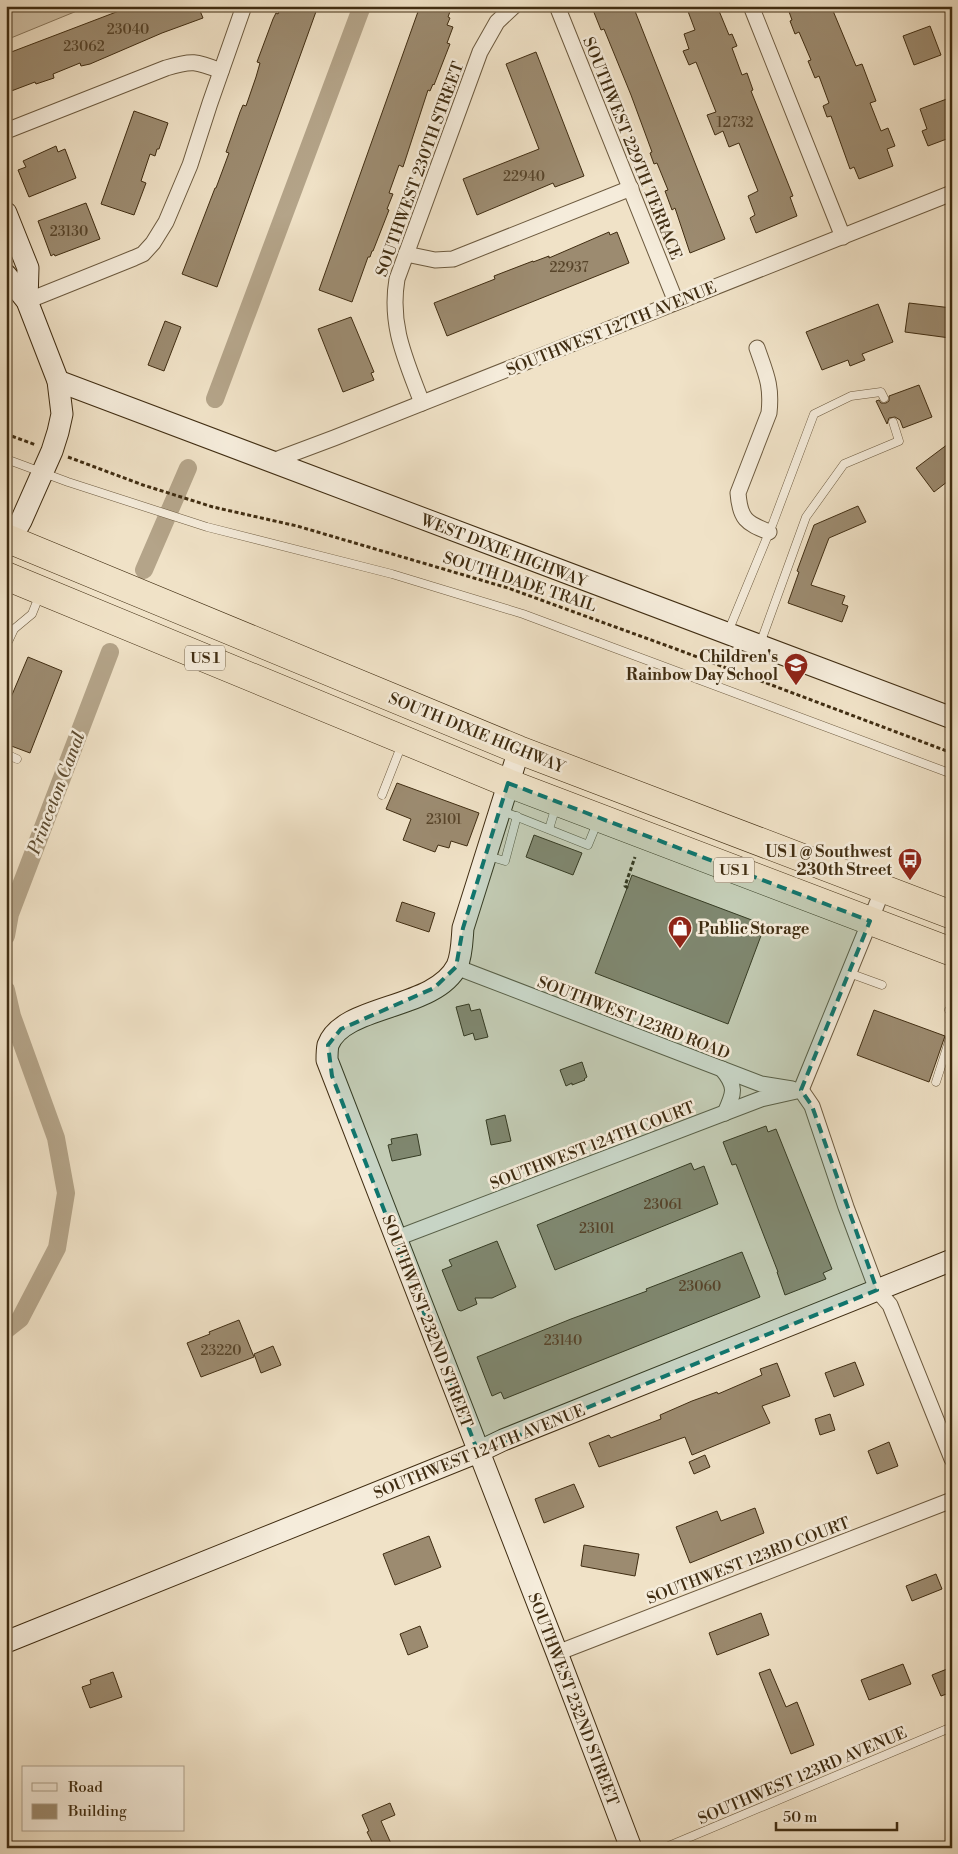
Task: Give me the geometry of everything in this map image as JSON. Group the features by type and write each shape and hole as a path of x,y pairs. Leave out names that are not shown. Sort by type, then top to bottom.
{"highway":[{"name":"SOUTH DIXIE HIGHWAY","path":"7,546 247,637 519,750 952,915"},
{"name":"US 1","path":"6,576 508,783 952,952"}],"street":[{"path":"27,301 134,258 156,240 166,222 190,165 244,6"},
{"name":"SOUTHWEST 229TH TERRACE","path":"557,6 676,302"},
{"path":"751,6 843,237"},
{"name":"SOUTHWEST 230TH STREET","path":"422,403 399,344 395,321 397,279 480,52 493,28 511,9"},
{"path":"6,131 166,68 186,62 221,71"},
{"path":"406,254 435,260 453,259 631,188"},
{"name":"SOUTHWEST 127TH AVENUE","path":"270,462 952,193"},
{"path":"6,214 28,268 27,301"},
{"path":"6,275 27,301 58,382 61,400 61,422 52,451 7,546"},
{"path":"758,348 770,385 769,413 738,493 739,506 744,518 752,525 770,532"},
{"name":"WEST DIXIE HIGHWAY","path":"58,382 201,434 270,462 951,717"},
{"path":"456,967 459,959 463,928 486,855 509,813 508,783 519,750"},
{"path":"882,889 801,1090 812,1106 846,1207 877,1290 890,1305 952,1459"},
{"name":"SOUTHWEST 232ND STREET","path":"456,967 442,982 424,994 351,1022 333,1037 328,1045 327,1060 631,1848"},
{"name":"SOUTHWEST 123RD ROAD","path":"456,967 761,1084 801,1090"},
{"path":"722,1069 730,1079 733,1088 732,1096 724,1113"},
{"name":"SOUTHWEST 124TH COURT","path":"397,1238 761,1099 801,1090"},
{"name":"SOUTHWEST 124TH AVENUE","path":"6,1642 952,1260"},
{"name":"SOUTHWEST 123RD COURT","path":"557,1653 952,1500"}],"lane":[{"path":"728,634 770,532 814,414 851,396 881,392 884,398"},
{"path":"760,646 806,517 844,464 898,441 893,422"},
{"path":"6,459 137,505 207,526 399,576 523,614 952,774"},
{"path":"6,646 10,629 32,614 41,590"},
{"path":"382,795 403,740"},
{"path":"6,754 18,759"},
{"path":"549,830 557,802"},
{"path":"509,813 588,845 599,819"},
{"path":"849,973 882,985"},
{"path":"936,1082 952,1032"},
{"name":"SOUTHWEST 123RD AVENUE","path":"664,1848 952,1727"}],"path":[{"path":"6,434 31,443"},
{"name":"SOUTH DADE TRAIL","path":"73,458 144,485 213,507 297,526 508,588 952,753"},
{"path":"628,888 625,886 635,857"}],"highlighted area":[{"path":"508,783 870,921 801,1090 812,1106 877,1290 478,1452 332,1076 328,1045 341,1029 434,988 456,967 463,928"}],"shaded area":[{"path":"6,6 89,6 6,40"}],"building":[{"path":"132,6 198,6 203,18 162,33 90,64 81,66 80,63 53,74 54,78 36,84 35,82 6,93 6,54"},
{"path":"281,6 318,6 217,287 182,274 229,153 226,152 240,112 243,105 246,106 260,63 257,62 273,19 276,13 278,14"},
{"path":"420,6 452,6 447,25 453,27 447,43 450,44 434,85 430,91 428,90 403,167 399,165 389,193 393,194 387,209 389,210 373,251 370,257 368,257 352,302 319,290"},
{"path":"603,6 633,6 725,239 690,253 675,208 672,210 665,191 668,190 657,163 654,164 650,153 652,152 631,95 604,29 601,30 593,10"},
{"path":"686,6 717,6 729,35 732,34 737,46 732,48 742,75 747,73 753,90 751,91 793,196 790,197 797,216 756,233 750,218 755,215 748,196 758,191 739,143 729,147 723,131 715,135 707,115 716,112 696,62 689,65 683,51 689,49 684,34 695,30"},
{"path":"787,6 831,6 856,66 862,64 876,101 870,103 881,131 888,128 895,146 887,149 893,166 859,179 854,167 850,169 831,116 827,117 823,106 829,103 819,76 815,78 808,61 811,60 799,32 795,34"},
{"path":"930,26 941,55 914,65 903,36"},
{"path":"536,52 584,176 555,187 553,183 477,215 463,179 539,149 506,64"},
{"path":"952,97 952,137 928,146 922,131 927,129 920,109"},
{"path":"134,111 168,123 155,156 150,154 141,181 146,183 134,215 101,204"},
{"path":"56,146 58,152 65,149 76,178 29,197 18,170 26,167 23,161"},
{"path":"86,203 100,239 51,256 38,221"},
{"path":"609,232 610,235 617,232 629,263 447,336 434,303 495,279 494,276 533,261 549,256 549,258"},
{"path":"909,303 952,308 950,338 905,332"},
{"path":"878,304 893,342 862,354 865,360 850,366 848,360 822,370 806,332"},
{"path":"351,317 374,372 371,373 374,380 343,392 318,329"},
{"path":"165,321 181,327 164,371 148,365"},
{"path":"919,385 932,417 903,428 900,420 895,417 889,418 887,424 876,401 879,400 881,403 886,403 889,401 889,396"},
{"path":"952,441 952,478 934,492 916,468"},
{"path":"858,506 866,522 829,538 811,585 845,596 842,604 848,606 842,622 788,603 799,572 797,571 814,525"},
{"path":"28,657 62,671 30,753 6,744 6,709"},
{"path":"397,783 479,813 467,846 451,841 449,848 438,845 435,852 403,840 411,819 386,809"},
{"path":"534,835 582,853 573,875 526,857"},
{"name":"Public Storage","path":"632,875 765,925 728,1024 595,973"},
{"path":"402,902 435,913 429,932 396,921"},
{"path":"469,1004 471,1011 480,1009 488,1037 475,1040 473,1033 464,1036 456,1007"},
{"path":"874,1010 945,1036 929,1082 857,1055"},
{"path":"582,1062 587,1077 585,1080 566,1086 560,1070"},
{"path":"505,1115 511,1141 491,1145 486,1120"},
{"path":"766,1126 768,1132 776,1129 832,1269 823,1273 826,1279 785,1295 778,1272 736,1164 732,1165 723,1142"},
{"path":"417,1134 421,1155 392,1161 388,1145 392,1144 391,1139"},
{"path":"691,1163 694,1170 704,1166 718,1204 555,1270 537,1225"},
{"path":"497,1241 516,1287 492,1298 475,1298 477,1304 461,1311 458,1310 442,1270 452,1266 449,1260"},
{"path":"742,1252 760,1297 504,1399 501,1392 492,1396 477,1357"},
{"path":"239,1320 254,1357 201,1377 187,1343"},
{"path":"273,1346 281,1365 261,1373 254,1354"},
{"path":"855,1362 864,1385 834,1397 825,1373"},
{"path":"777,1363 790,1396 762,1406 770,1423 692,1455 685,1437 599,1467 589,1443 609,1435 611,1438 661,1419 660,1415 692,1401 717,1392 718,1394 762,1375 760,1369"},
{"path":"830,1414 835,1430 820,1435 815,1419"},
{"path":"889,1442 898,1466 877,1474 868,1451"},
{"path":"705,1455 710,1467 694,1474 689,1462"},
{"path":"574,1484 584,1507 544,1523 535,1499"},
{"path":"755,1508 764,1533 690,1563 676,1527 717,1511 721,1521"},
{"path":"429,1536 441,1567 395,1585 383,1554"},
{"path":"584,1545 639,1554 635,1576 581,1566"},
{"path":"936,1574 942,1589 912,1601 906,1586"},
{"path":"761,1613 769,1635 717,1655 709,1633"},
{"path":"420,1626 428,1647 408,1655 400,1634"},
{"path":"903,1664 911,1684 869,1700 861,1680"},
{"path":"952,1667 952,1692 941,1696 932,1675"},
{"path":"770,1669 786,1707 797,1702 814,1745 791,1754 759,1673"},
{"path":"113,1672 122,1697 90,1708 82,1687 91,1684 90,1680"},
{"path":"390,1803 395,1815 381,1821 393,1848 375,1848 367,1832 369,1831 362,1815"}],"waterway":[{"path":"215,399 362,6"},
{"name":"Princeton Canal","path":"144,570 188,468"},
{"name":"Princeton Canal","path":"6,936 10,914 110,652"},
{"name":"Princeton Canal","path":"6,990 12,1016 56,1138 66,1193 57,1248 20,1319 6,1330"}],"place":[{"name":"Children's Rainbow Day School","path":"796,686"},
{"name":"US 1 @ Southwest 230th Street","path":"910,881"},
{"name":"Public Storage","path":"680,949"}]}
